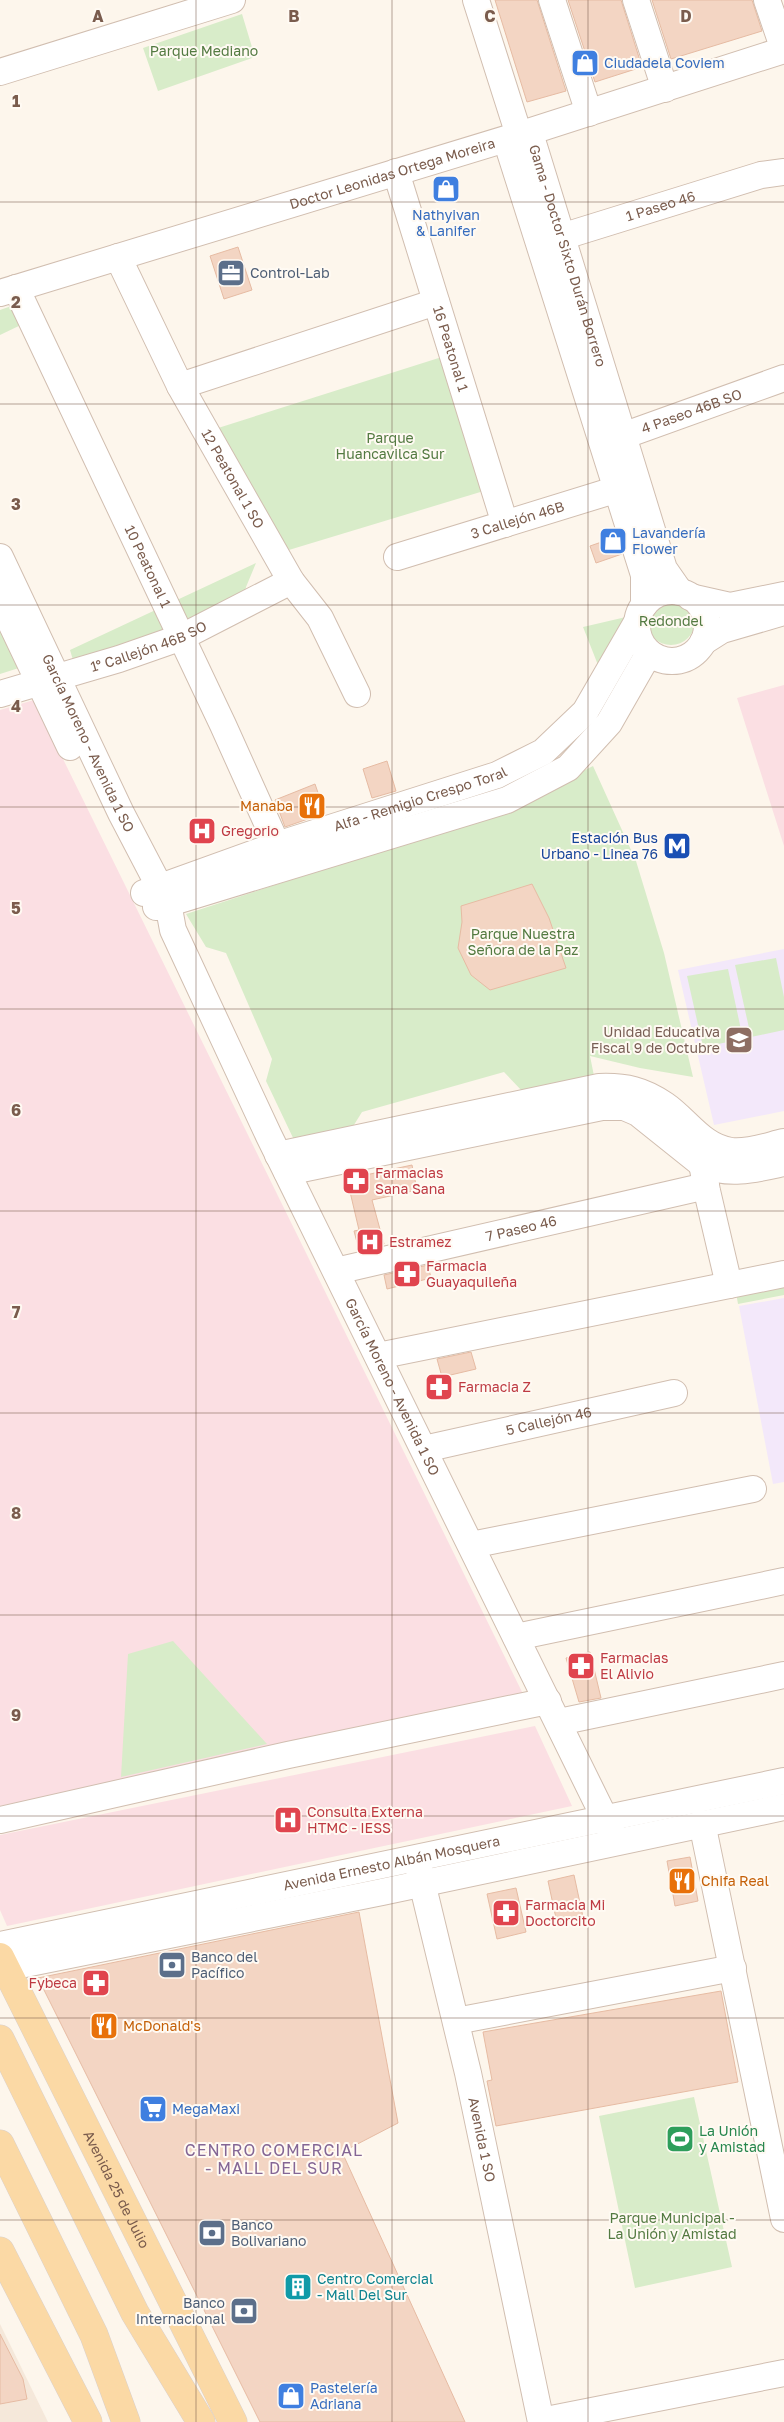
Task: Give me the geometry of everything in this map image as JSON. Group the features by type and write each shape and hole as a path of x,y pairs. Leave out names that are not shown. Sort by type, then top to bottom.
{"main road":[{"name":"Avenida 25 de Julio","path":"1,1960 233,2422"},
{"path":"0,1999 18,2008 30,2018"},
{"path":"0,2039 133,2309 201,2422"},
{"path":"0,2144 93,2332 126,2422"},
{"path":"0,2251 88,2422"}],"street":[{"path":"0,72 232,0"},
{"path":"476,0 519,135"},
{"path":"552,0 589,113"},
{"path":"636,0 665,89"},
{"path":"767,0 784,50"},
{"name":"Doctor Leonidas Ortega Moreira","path":"4,290 519,135 784,50"},
{"name":"Gama - Doctor Sixto Durán Borrero","path":"612,440 537,244 510,152 519,135 533,143 562,236 612,440 626,486 644,575 641,614"},
{"name":"16 Peatonal 1","path":"396,172 505,524"},
{"name":"1 Paseo 46","path":"537,244 761,175 784,172"},
{"name":"12 Peatonal 1 SO","path":"118,257 180,386 291,581 320,618 357,694"},
{"name":"10 Peatonal 1","path":"4,290 182,638 246,773 277,845"},
{"path":"180,386 436,302"},
{"name":"4 Paseo 46B SO","path":"612,440 784,378"},
{"name":"Gama - Doctor Sixto Durán Borrero","path":"626,486 664,569 685,594"},
{"name":"3 Callejón 46B","path":"397,557 626,486"},
{"name":"García Moreno - Avenida 1 SO","path":"0,557 47,680"},
{"name":"1° Callejón 46B SO","path":"0,694 119,659 182,638 291,581"},
{"path":"659,594 685,594 730,606 776,606 722,630 703,642 691,655 681,660 669,661 649,653 642,644 638,634 641,614 659,594"},
{"path":"685,594 698,603 706,622 703,642"},
{"name":"García Moreno - Avenida 1 SO","path":"0,600 47,680 173,930 282,1164 611,1829"},
{"name":"Alfa - Remigio Crespo Toral","path":"156,898 277,845 497,775 543,752 585,712 641,614"},
{"name":"Alfa - Remigio Crespo Toral","path":"156,898 507,800 568,768 609,723 649,653"},
{"path":"282,1164 599,1086 624,1086 646,1094 666,1106 704,1140 723,1149 745,1151 784,1142"},
{"path":"282,1164 602,1107 624,1107 638,1113 704,1175 729,1285"},
{"path":"704,1175 784,1163"},
{"name":"7 Paseo 46","path":"336,1271 704,1175"},
{"path":"378,1356 784,1274"},
{"name":"5 Callejón 46","path":"424,1449 674,1393"},
{"path":"471,1546 753,1490"},
{"path":"516,1636 784,1581"},
{"path":"0,1820 288,1755 784,1675"},
{"name":"Avenida Ernesto Albán Mosquera","path":"1,1960 611,1829 784,1781"},
{"name":"Avenida Ernesto Albán Mosquera","path":"611,1829 702,1822 784,1807"},
{"path":"702,1822 784,2219"},
{"name":"Avenida 1 SO","path":"419,1870 456,2021 541,2422"},
{"path":"456,2021 733,1968"},
{"path":"541,2422 784,2373"}],"shaded area":[{"path":"784,685 784,846 737,698"},
{"path":"34,700 525,1698 0,1806 0,710"},
{"name":"Unidad Educativa Fiscal 9 de Octubre","path":"784,949 784,1111 714,1125 678,970"},
{"path":"784,1298 784,1482 773,1484 739,1306"},
{"name":"Consulta Externa HTMC - IESS","path":"535,1726 572,1806 7,1926 0,1910 0,1835"},
{"path":"0,2324 48,2422 0,2422"}],"green space":[{"name":"Parque Mediano","path":"242,14 255,57 158,91 143,48"},
{"path":"17,304 25,323 0,335 0,310"},
{"name":"Parque Huancavilca Sur","path":"445,356 487,490 269,556 215,429"},
{"path":"256,563 246,587 242,607 73,660 70,650"},
{"name":"Redondel","path":"671,597 680,599 688,604 693,612 695,621 693,630 688,638 680,643 671,645 662,643 654,638 649,630 647,621 649,612 654,604 662,599"},
{"path":"626,617 598,665 583,627"},
{"path":"3,632 22,667 0,674 0,633"},
{"name":"Parque Nuestra Señora de la Paz","path":"593,766 636,861 664,953 693,1077 640,1068 590,1056 594,1076 522,1091 504,1072 362,1112 352,1128 295,1142 266,1081 272,1059 226,953 206,947 186,914 505,810"},
{"path":"776,958 784,997 784,1030 751,1037 735,965"},
{"path":"728,969 743,1039 703,1047 687,976"},
{"path":"784,1277 784,1295 738,1304 735,1287"},
{"path":"173,1641 267,1744 121,1777 128,1654"},
{"name":"Parque Municipal - La Unión y Amistad","path":"694,2097 732,2267 635,2288 599,2116"}],"building":[{"path":"495,0 537,0 566,91 527,102"},
{"path":"568,0 621,0 642,67 595,82"},
{"path":"652,0 752,0 762,31 671,59"},
{"name":"Control-Lab","path":"238,247 252,290 224,299 210,256"},
{"path":"616,537 622,554 596,563 590,546"},
{"path":"387,761 396,791 372,798 363,769"},
{"path":"315,784 325,813 285,827 275,800"},
{"path":"532,884 549,918 566,968 490,990 471,975 458,948 462,922 461,906"},
{"path":"412,1165 417,1190 372,1200 384,1244 359,1250 354,1231 359,1230 347,1179"},
{"name":"Farmacia Guayaquileña","path":"428,1265 431,1278 387,1289 384,1275"},
{"path":"471,1352 476,1369 442,1377 437,1359"},
{"path":"590,1652 601,1698 579,1702 566,1658"},
{"name":"Chifa Real","path":"690,1857 698,1901 675,1906 667,1861"},
{"path":"574,1875 583,1917 557,1923 548,1881"},
{"name":"Farmacia Mi Doctorcito","path":"516,1888 526,1932 497,1939 487,1894"},
{"name":"Centro Comercial - Mall Del Sur","path":"359,1912 398,2123 342,2152 465,2422 260,2422 38,1978"},
{"path":"721,1991 738,2082 496,2126 487,2081 492,2080 483,2032"},
{"path":"0,2334 23,2379 27,2399 0,2404"}],"place":[{"name":"Ciudadela Coviem","path":"585,63"},
{"name":"Nathyivan & Lanifer","path":"446,189"},
{"name":"Control-Lab","path":"231,273"},
{"name":"Lavandería Flower","path":"613,541"},
{"name":"Manaba","path":"312,806"},
{"name":"Gregorio","path":"202,831"},
{"name":"Estación Bus Urbano - Linea 76","path":"677,846"},
{"name":"Unidad Educativa Fiscal 9 de Octubre","path":"739,1040"},
{"name":"Farmacias Sana Sana","path":"356,1181"},
{"name":"Estramez","path":"370,1242"},
{"name":"Farmacia Guayaquileña","path":"407,1274"},
{"name":"Farmacia Z","path":"439,1387"},
{"name":"Farmacias El Alivio","path":"581,1666"},
{"name":"Consulta Externa HTMC - IESS","path":"288,1820"},
{"name":"Chifa Real","path":"682,1881"},
{"name":"Farmacia Mi Doctorcito","path":"506,1913"},
{"name":"Banco del Pacífico","path":"172,1965"},
{"name":"Fybeca","path":"96,1983"},
{"name":"McDonald's","path":"104,2026"},
{"name":"MegaMaxi","path":"153,2109"},
{"name":"La Unión y Amistad","path":"680,2139"},
{"name":"Banco Bolivariano","path":"212,2233"},
{"name":"Centro Comercial - Mall Del Sur","path":"298,2287"},
{"name":"Banco Internacional","path":"244,2311"},
{"name":"Pastelería Adriana","path":"291,2396"}],"district":[{"name":"CENTRO COMERCIAL - MALL DEL SUR","path":"274,2159"}]}
